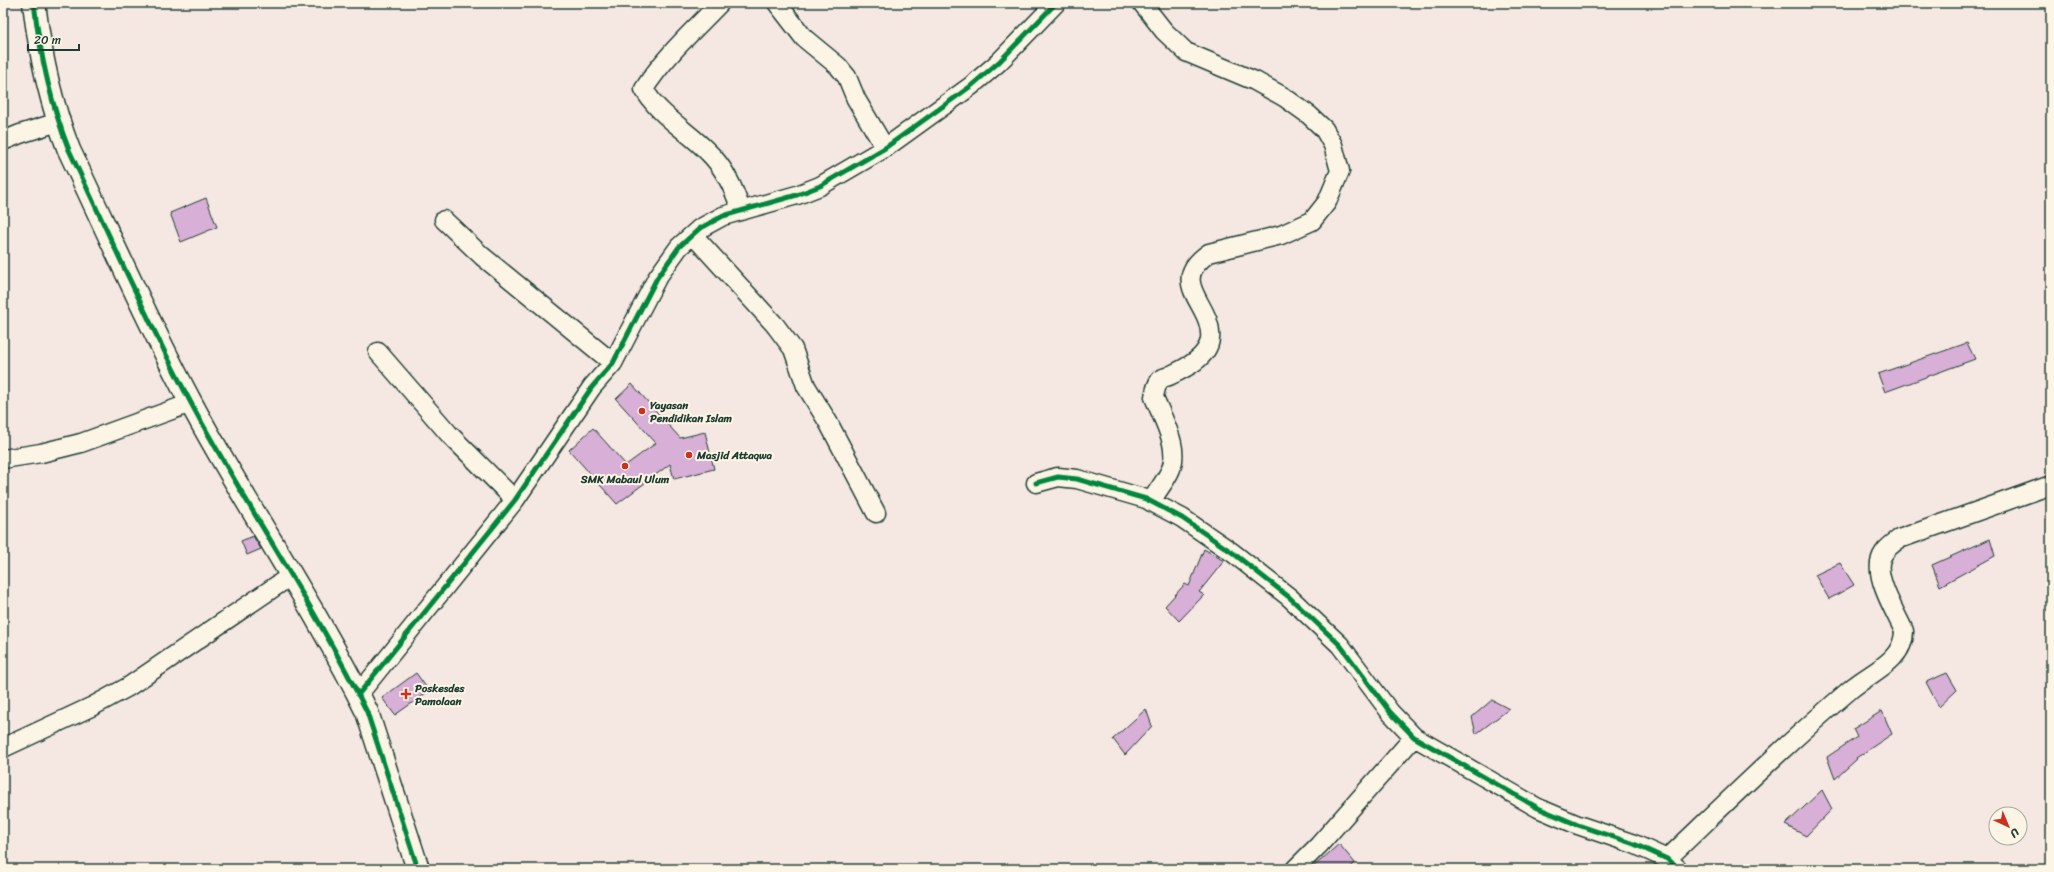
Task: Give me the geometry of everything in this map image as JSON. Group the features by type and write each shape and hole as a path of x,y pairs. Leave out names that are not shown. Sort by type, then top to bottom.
{"street":[{"path":"34,3 45,77 58,122 69,150 192,403 321,625 367,712 418,869"},
{"path":"720,3 683,42 644,89 648,96 674,122 709,152 727,176 741,210"},
{"path":"777,3 804,38 838,66 847,78 856,99 885,148"},
{"path":"358,694 515,500 592,387 613,363 657,278 679,247 699,229 723,216 797,195 820,186 885,148 971,86 999,62 1056,3"},
{"path":"1142,3 1164,31 1186,52 1255,81 1284,97 1309,115 1324,129 1333,145 1340,170 1327,202 1312,221 1282,235 1209,253 1193,268 1190,275 1194,293 1209,325 1210,339 1206,351 1196,361 1161,379 1155,389 1154,397 1173,447 1174,459 1169,474 1158,488 1152,502"},
{"path":"3,141 58,122"},
{"path":"444,220 482,256 613,363"},
{"path":"693,235 775,325 793,349 806,386 832,428 876,513"},
{"path":"378,352 449,434 515,500"},
{"path":"3,459 40,453 82,443 192,403"},
{"path":"1036,483 1058,477 1077,479 1152,502 1182,518 1233,553 1289,597 1340,646 1390,712 1414,737 1538,808 1578,825 1634,844 1673,864 1797,734 1856,684 1890,661 1899,651 1904,640 1904,631 1880,575 1880,562 1890,545 1899,539 2051,485"},
{"path":"3,748 93,706 128,686 292,575"},
{"path":"1295,869 1319,845 1414,737"}],"building":[{"path":"206,198 217,227 181,242 170,213"},
{"path":"1967,343 1975,359 1885,392 1878,374"},
{"path":"632,384 680,438 705,432 714,469 674,479 670,464 617,504 569,450 593,428 626,465 656,443 616,399"},
{"path":"253,536 261,549 247,555 241,541"},
{"path":"1990,539 1995,556 1940,586 1932,565"},
{"path":"1204,549 1224,561 1199,592 1204,595 1179,621 1165,606 1185,584 1189,586"},
{"path":"1840,563 1854,585 1829,599 1815,575"},
{"name":"Poskesdes Pamolaan","path":"416,673 429,691 395,715 382,698"},
{"path":"1947,673 1957,690 1939,707 1926,682"},
{"path":"1492,700 1509,709 1476,734 1472,717"},
{"path":"1146,709 1152,726 1125,755 1113,739"},
{"path":"1882,711 1892,734 1856,758 1857,759 1835,779 1827,757 1857,737 1853,729"},
{"path":"1822,790 1832,809 1806,836 1785,825"},
{"path":"1339,844 1355,863 1349,869 1311,869"}],"cycle path":[{"path":"34,3 39,41 51,96 69,150 144,309 191,403 235,481 303,595 367,712 418,869"},
{"path":"358,695 515,500 592,387 613,363 657,278 679,247 699,229 723,216 797,195 820,186 885,148 971,86 999,62 1056,3"},
{"path":"1036,483 1058,477 1077,479 1146,499 1182,518 1233,553 1289,597 1340,645 1390,712 1414,737 1538,808 1578,825 1634,844 1667,859 1678,869"}],"place":[{"name":"Yayasan Pendidikan Islam","path":"642,411"},
{"name":"Masjid Attaqwa","path":"689,455"},
{"name":"SMK Mabaul Ulum","path":"625,466"},
{"name":"Poskesdes Pamolaan","path":"406,694"}]}
